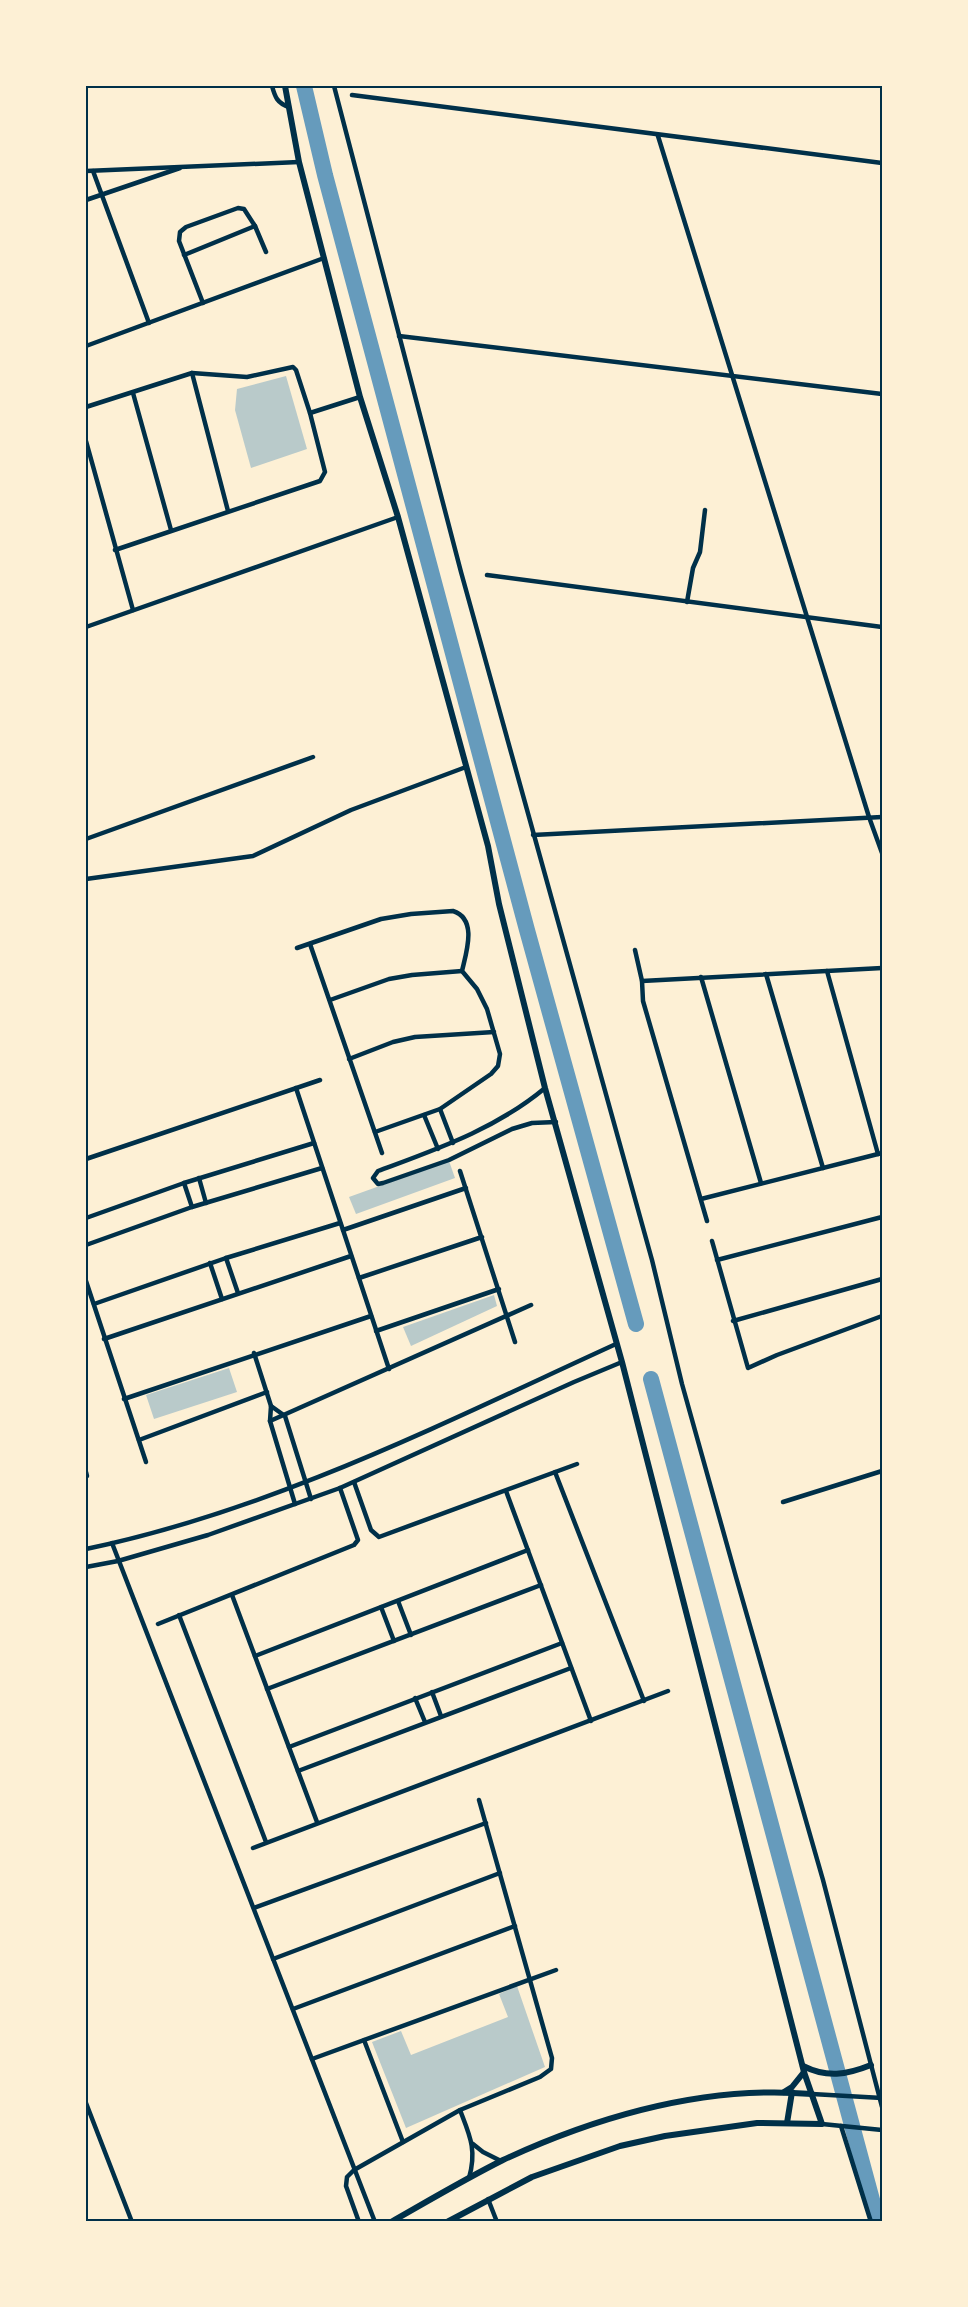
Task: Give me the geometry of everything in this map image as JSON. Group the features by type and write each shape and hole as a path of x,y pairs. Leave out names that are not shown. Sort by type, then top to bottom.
{"main road":[{"path":"285,86 299,162 360,398 398,517 488,846 499,904 545,1088 622,1362 804,2069 822,2124 757,2123 715,2128 620,2146 532,2177 447,2222"},
{"path":"804,2069 830,2075 860,2070 871,2065"},
{"path":"784,2092 792,2087 804,2069"},
{"path":"391,2222 501,2161 556,2138 643,2109 686,2100 784,2092 812,2094"},
{"path":"787,2123 792,2092"}],"street":[{"path":"272,86 275,97 282,105 289,107"},
{"path":"334,86 533,835 652,1260 682,1384 823,1880 882,2107"},
{"path":"352,95 882,163"},
{"path":"658,136 869,818 882,853"},
{"path":"86,171 299,162"},
{"path":"86,200 186,166"},
{"path":"93,171 149,323"},
{"path":"202,303 179,241 180,232 186,227 238,208 244,209 255,226 266,252"},
{"path":"184,255 255,226"},
{"path":"86,346 324,258"},
{"path":"399,336 882,394"},
{"path":"86,407 192,373 247,377 293,367 310,413 325,472 320,481 115,550"},
{"path":"192,373 228,511"},
{"path":"133,393 171,530"},
{"path":"310,413 360,398"},
{"path":"86,441 133,610"},
{"path":"687,602 693,568 700,552 705,510"},
{"path":"86,627 398,517"},
{"path":"487,575 882,627"},
{"path":"86,839 313,757"},
{"path":"86,879 253,856 351,810 466,767"},
{"path":"533,835 882,817"},
{"path":"297,948 396,915 444,911 458,913 465,921 469,933 462,971 483,999 500,1054 498,1066 491,1074 440,1109 375,1132"},
{"path":"310,944 382,1152"},
{"path":"635,950 642,981 643,1001 707,1221"},
{"path":"642,981 882,968"},
{"path":"701,1199 880,1154 827,970"},
{"path":"330,1000 388,979 462,971"},
{"path":"766,974 823,1168"},
{"path":"701,977 761,1184"},
{"path":"349,1059 393,1042 415,1037 494,1032"},
{"path":"86,1159 320,1080"},
{"path":"296,1088 389,1369"},
{"path":"545,1088 505,1117 453,1143 378,1171 373,1178 378,1184 383,1183 449,1160 512,1129 556,1122"},
{"path":"440,1109 453,1143"},
{"path":"424,1115 438,1149"},
{"path":"505,1117 512,1129"},
{"path":"86,1218 199,1178 314,1143"},
{"path":"86,1245 192,1207 322,1168"},
{"path":"460,1171 515,1342"},
{"path":"199,1178 206,1203"},
{"path":"184,1183 192,1207"},
{"path":"343,1230 466,1188"},
{"path":"717,1260 882,1217"},
{"path":"94,1305 210,1263 340,1223"},
{"path":"359,1278 482,1237"},
{"path":"712,1241 748,1368 777,1354 882,1316"},
{"path":"104,1339 351,1256"},
{"path":"226,1258 238,1293"},
{"path":"210,1263 222,1299"},
{"path":"733,1321 882,1279"},
{"path":"86,1281 146,1462"},
{"path":"376,1331 499,1289"},
{"path":"270,1421 531,1305"},
{"path":"124,1399 254,1353 371,1316"},
{"path":"86,1549 198,1521 291,1489 616,1344"},
{"path":"254,1353 271,1406 270,1421 295,1504"},
{"path":"86,1567 118,1561 208,1535 340,1488 622,1362"},
{"path":"139,1440 267,1392"},
{"path":"271,1406 285,1416 311,1499"},
{"path":"354,1482 371,1530 379,1537 577,1464"},
{"path":"783,1502 882,1471"},
{"path":"555,1472 644,1701"},
{"path":"158,1624 354,1545 358,1540 340,1488"},
{"path":"506,1491 591,1721"},
{"path":"112,1544 375,2222"},
{"path":"255,1656 528,1550"},
{"path":"267,1689 541,1586"},
{"path":"232,1595 317,1822"},
{"path":"398,1600 411,1635"},
{"path":"381,1607 394,1641"},
{"path":"179,1616 266,1842"},
{"path":"289,1747 562,1643"},
{"path":"298,1771 572,1668"},
{"path":"253,1848 668,1691"},
{"path":"432,1692 441,1716"},
{"path":"415,1698 425,1722"},
{"path":"359,2222 346,2186 347,2177 354,2170 460,2110 540,2077 551,2069 552,2058 479,1800"},
{"path":"254,1908 486,1823"},
{"path":"273,1959 500,1873"},
{"path":"293,2009 515,1926"},
{"path":"312,2059 555,1970"},
{"path":"364,2040 403,2142"},
{"path":"812,2094 839,2097 881,2097"},
{"path":"86,2103 132,2222"},
{"path":"460,2110 473,2144 473,2165 469,2178"},
{"path":"822,2124 882,2130"},
{"path":"841,2126 871,2222"},
{"path":"473,2144 501,2161"},
{"path":"488,2199 497,2222"}],"shaded area":[{"path":"286,376 307,449 251,468 235,410 237,389"},
{"path":"449,1161 455,1178 356,1214 349,1197"},
{"path":"494,1295 497,1306 411,1346 403,1327"},
{"path":"229,1368 237,1392 154,1419 146,1395"},
{"path":"517,1986 545,2067 406,2128 372,2042 401,2031 411,2055 508,2017 499,1994"}],"waterway":[{"path":"304,86 325,175 527,930 636,1324"},
{"path":"651,1379 878,2222"}]}
